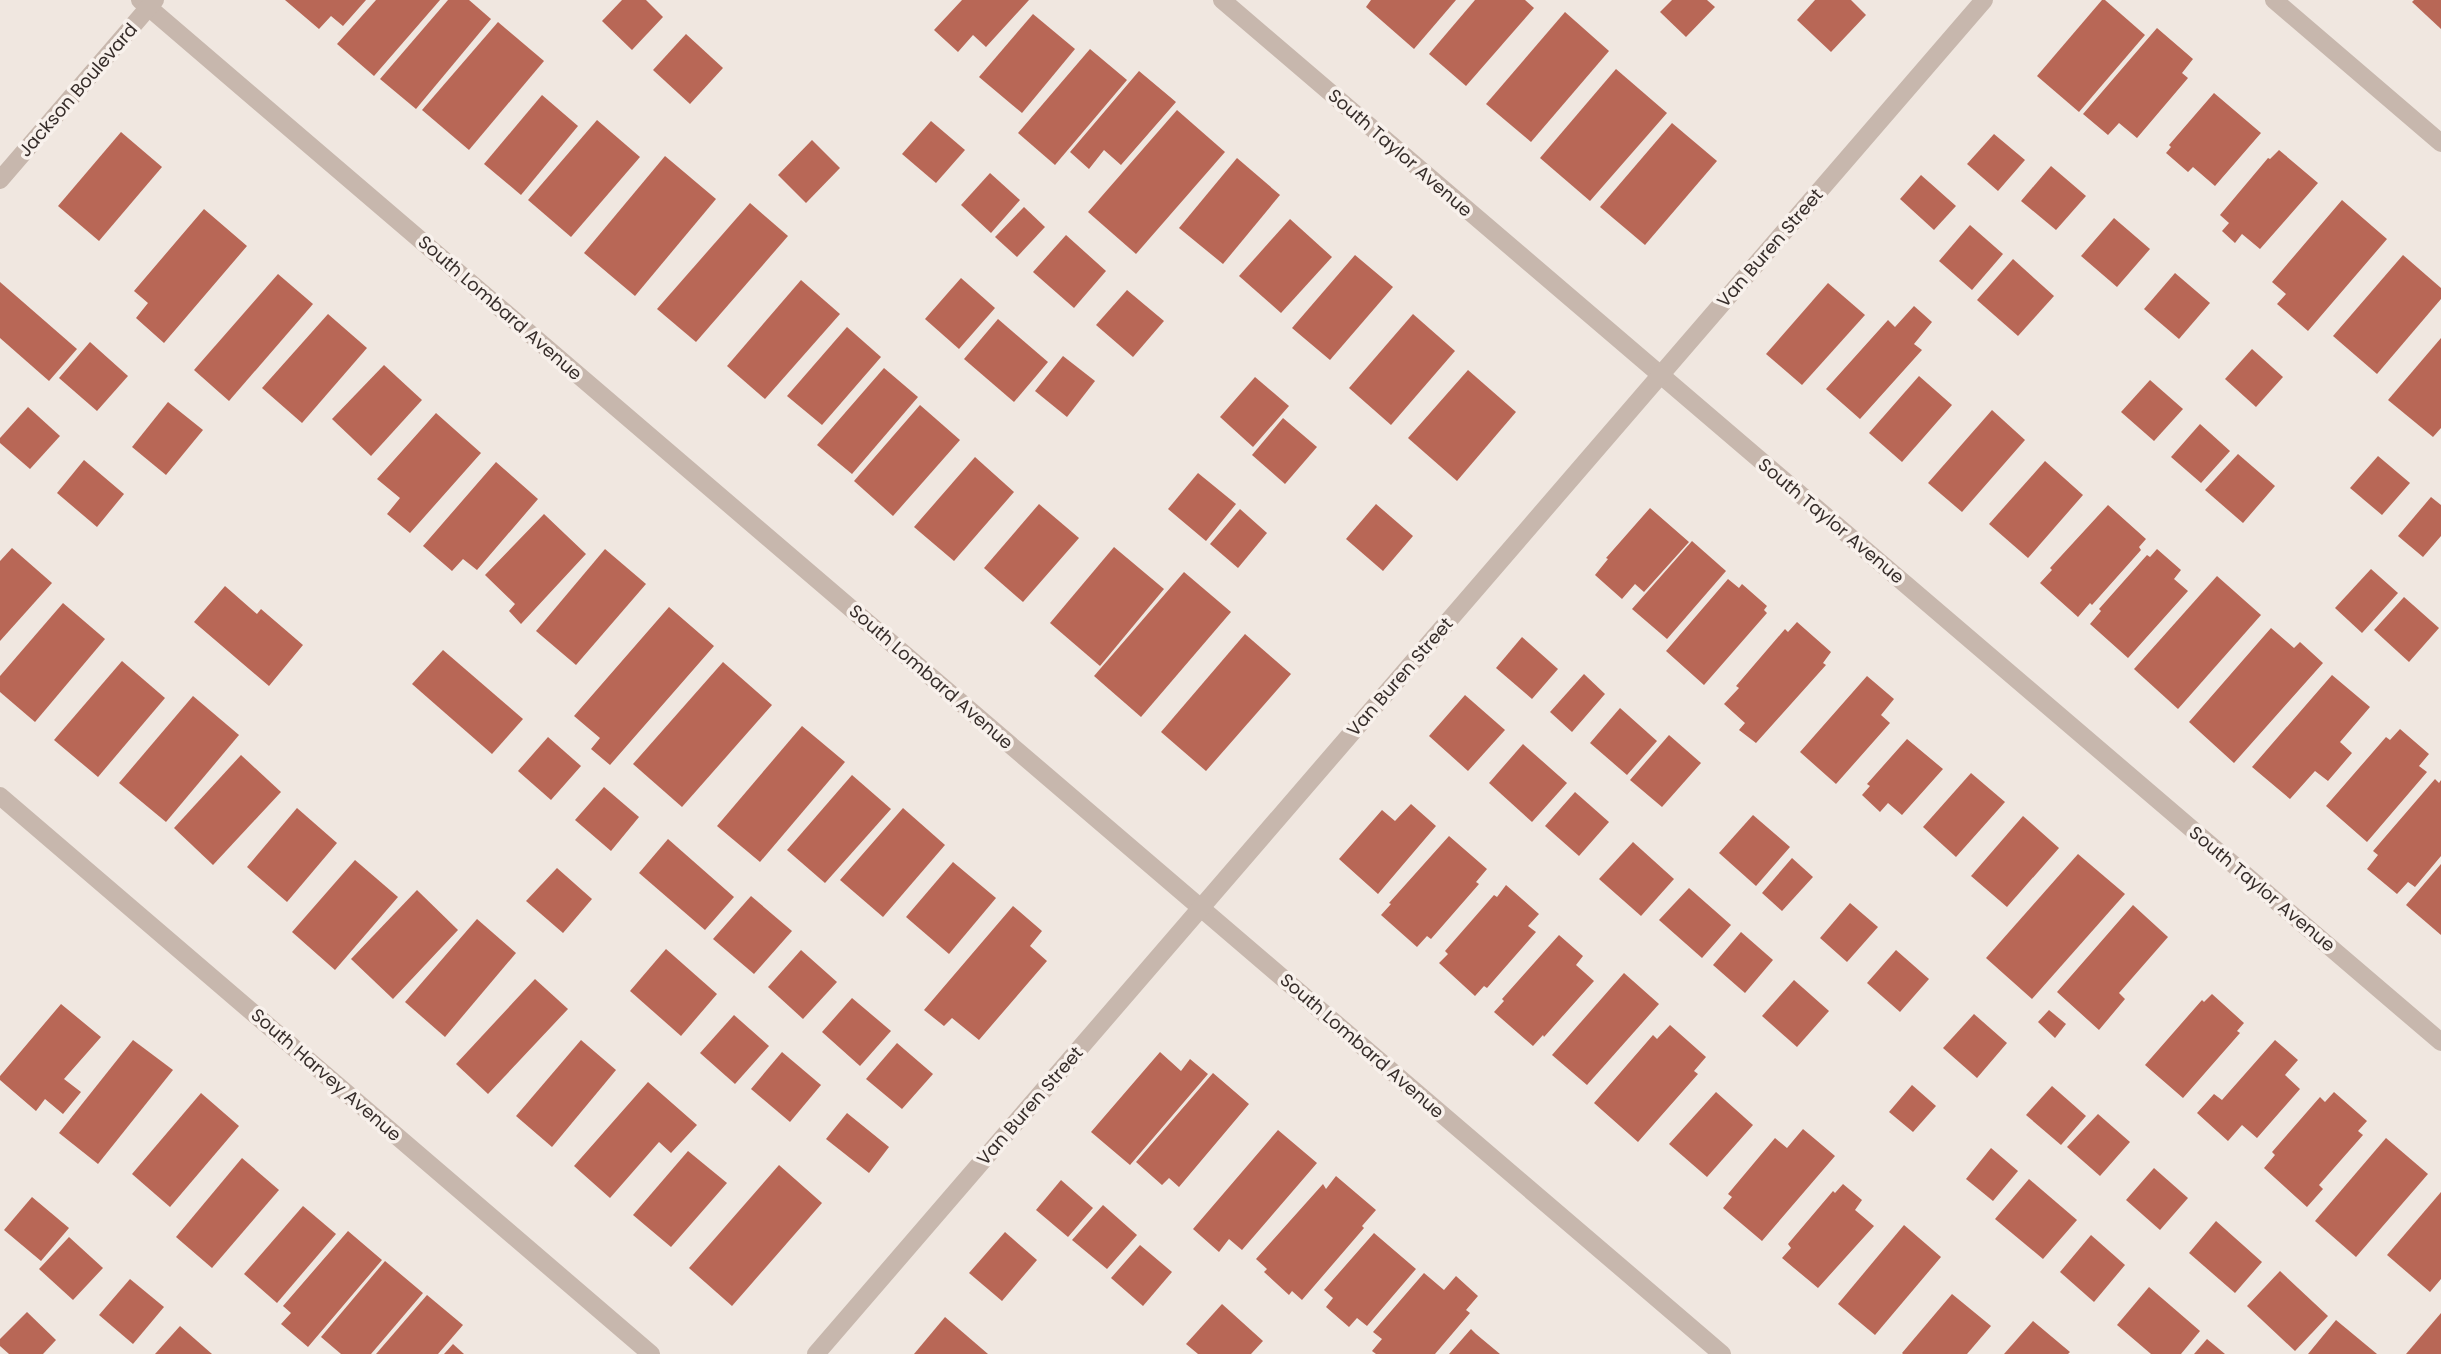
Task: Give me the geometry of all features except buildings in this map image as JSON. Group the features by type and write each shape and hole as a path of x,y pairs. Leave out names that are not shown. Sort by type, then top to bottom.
{"street":[{"name":"South Taylor Avenue","path":"1222,0 2441,1042"},
{"name":"Van Buren Street","path":"816,1354 1984,0"},
{"path":"2274,0 2441,143"},
{"name":"Jackson Boulevard","path":"0,180 148,3"},
{"name":"South Lombard Avenue","path":"148,3 1722,1354"},
{"name":"South Harvey Avenue","path":"0,796 651,1354"}]}
